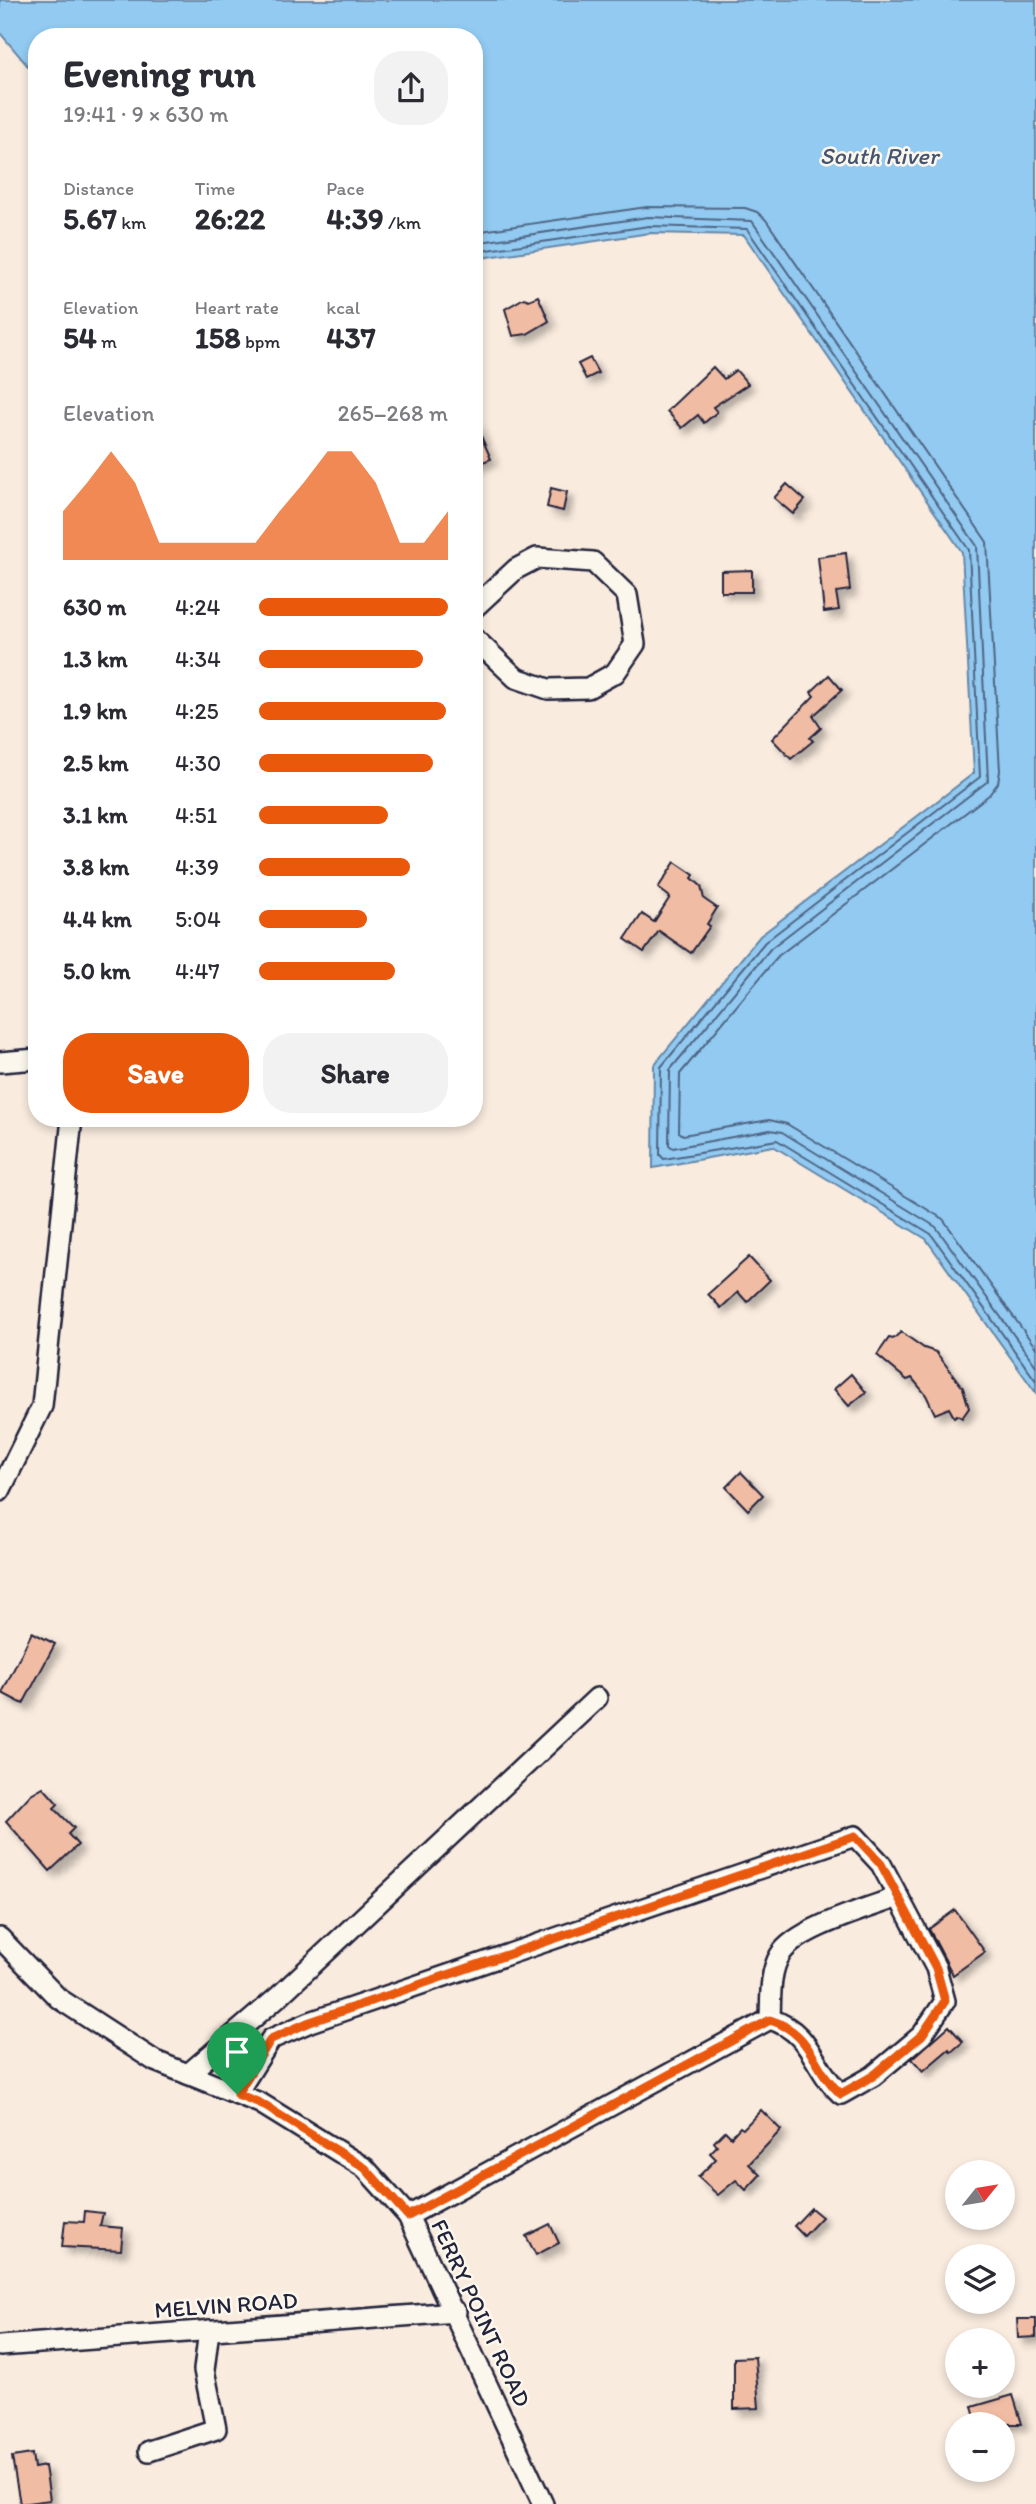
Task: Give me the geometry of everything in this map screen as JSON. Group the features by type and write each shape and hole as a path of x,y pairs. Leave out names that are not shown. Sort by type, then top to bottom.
{"street":[{"path":"483,600 516,569 537,558 593,562 627,595 635,644 615,673 588,688 548,689 516,678 483,647"},
{"path":"0,1062 28,1060"},
{"path":"0,1491 42,1406 71,1127"},
{"path":"188,2074 279,1996 597,1698"},
{"path":"237,2094 271,2039 310,2022 855,1836 881,1864 936,1968 945,2001 922,2035 873,2076 841,2094 834,2088 810,2048 789,2025 770,2020 408,2216"},
{"path":"770,2020 773,1975 781,1953 800,1937 898,1897"},
{"name":"FERRY POINT ROAD","path":"0,1938 58,1998 155,2061 260,2103 365,2168 408,2216 456,2312 544,2504"},
{"name":"MELVIN ROAD","path":"0,2346 456,2312"},
{"path":"149,2451 216,2429 204,2370 209,2330"}],"water":[{"name":"South River","path":"0,0 1036,0 1036,1393 926,1239 773,1146 653,1168 654,1065 760,936 974,773 962,552 744,235 650,233 483,258 483,28 28,28 28,66 0,33"}],"building":[{"path":"538,296 549,321 527,334 513,336 505,309 524,298 529,300"},
{"path":"590,358 598,373 586,379 578,364"},
{"path":"713,367 724,379 736,370 748,384 713,407 717,412 704,423 698,415 682,428 667,411"},
{"path":"483,441 491,459 483,462"},
{"path":"787,484 805,500 793,514 774,498"},
{"path":"551,488 567,492 563,511 547,507"},
{"path":"846,553 850,590 836,592 839,610 824,612 818,557"},
{"path":"752,570 752,592 721,592 721,571"},
{"path":"829,675 842,690 813,716 821,728 810,738 813,741 791,759 772,739 814,696 811,692"},
{"path":"675,862 694,875 692,878 701,886 704,899 717,908 707,924 710,926 691,953 659,931 644,952 625,939 642,914 654,922 670,897 658,888"},
{"path":"749,1257 770,1280 747,1302 738,1292 721,1308 708,1294"},
{"path":"901,1332 924,1348 936,1352 963,1388 969,1408 962,1418 957,1415 954,1417 949,1408 935,1414 926,1395 912,1378 907,1380 877,1355 889,1338 893,1339"},
{"path":"851,1374 866,1392 849,1406 834,1389"},
{"path":"741,1472 763,1495 748,1510 726,1487"},
{"path":"32,1632 55,1644 23,1704 2,1693"},
{"path":"43,1787 58,1804 54,1808 74,1828 68,1834 78,1845 50,1871 6,1821 31,1794"},
{"path":"955,1910 985,1952 953,1975 929,1929"},
{"path":"949,2026 963,2042 951,2052 949,2049 923,2071 912,2059"},
{"path":"761,2110 781,2130 749,2164 760,2175 746,2190 736,2180 718,2195 698,2177 716,2159 710,2153 717,2146 714,2142 725,2131 731,2137 740,2127 743,2129"},
{"path":"811,2208 822,2217 804,2236 794,2226"},
{"path":"85,2211 103,2213 100,2226 123,2228 121,2250 62,2247 65,2221 84,2222"},
{"path":"550,2224 559,2243 536,2255 526,2236"},
{"path":"1017,2319 1036,2319 1036,2337 1018,2338"},
{"path":"755,2357 759,2408 734,2409 734,2358"},
{"path":"1003,2398 1014,2398 1022,2424 1015,2424 1015,2412 973,2412 972,2407"},
{"path":"32,2454 34,2468 45,2466 50,2500 20,2504 12,2457"}],"route":[{"path":"855,1836 881,1864 936,1968 945,2001 922,2035 873,2076 841,2094 834,2088 810,2048 789,2025 770,2020 408,2216 365,2168 260,2103 237,2094 271,2039 310,2022 855,1836"}]}
